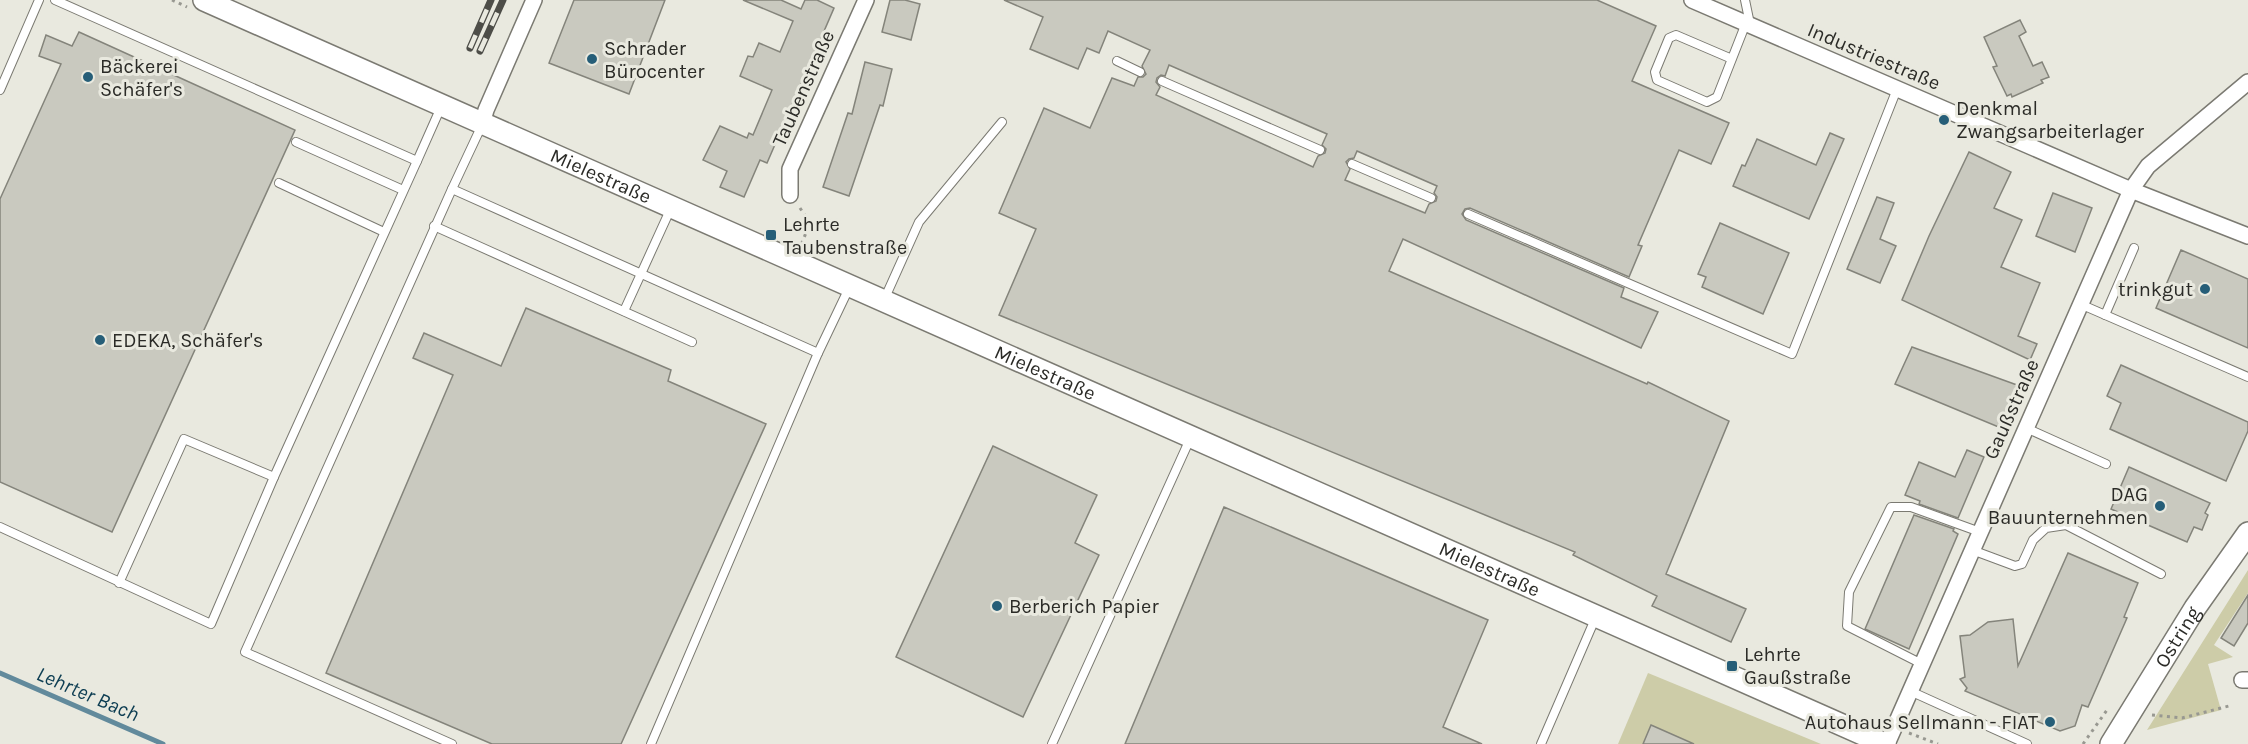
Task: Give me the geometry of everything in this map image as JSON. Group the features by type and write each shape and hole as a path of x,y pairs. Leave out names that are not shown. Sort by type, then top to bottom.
{"street":[{"name":"Mielestraße","path":"204,0 1886,744"},
{"path":"482,124 534,0"},
{"name":"Taubenstraße","path":"790,195 790,169 866,0"},
{"name":"Industriestraße","path":"1692,0 2131,190 2248,236"},
{"name":"Gaußstraße","path":"1886,744 2131,190 2148,166 2248,82"},
{"name":"Ostring","path":"2111,744 2195,608 2248,533"}],"lane":[{"path":"0,90 39,0"},
{"path":"55,0 417,161"},
{"path":"1732,59 1676,35 1669,38 1655,72 1657,80 1707,102 1717,97 1748,24 1745,0"},
{"path":"1116,61 1140,72"},
{"path":"1162,81 1320,150"},
{"path":"1468,214 1792,354 1897,89"},
{"path":"0,527 211,624 274,477 442,106"},
{"path":"884,301 919,222 1002,122"},
{"path":"452,744 245,652 434,226 482,124"},
{"path":"296,142 403,190"},
{"path":"1352,164 1431,198"},
{"path":"279,183 384,231"},
{"path":"452,189 818,353"},
{"path":"624,312 671,207"},
{"path":"434,226 693,342"},
{"path":"2105,315 2134,248"},
{"path":"651,744 818,353 850,286"},
{"path":"2080,304 2248,377"},
{"path":"2026,428 2106,464"},
{"path":"1052,744 1191,436"},
{"path":"119,582 184,439 274,477"},
{"path":"1922,664 1848,626 1849,592 1891,507 1911,507 1980,532"},
{"path":"1972,550 2015,566 2022,564 2033,540 2046,528 2066,525 2161,574"},
{"path":"1541,744 1596,617"},
{"path":"1910,690 2027,744"}],"path":[{"path":"790,195 810,223 794,261"},
{"path":"2152,715 2182,718 2229,706"}],"green space":[{"path":"2248,570 2248,593 2214,645 2233,657 2208,664 2221,710 2147,730"},
{"path":"1648,673 1821,744 1618,744"}],"building":[{"path":"574,0 665,0 629,94 549,63"},
{"path":"743,0 781,0 801,9 805,0 817,0 834,8 767,163 760,160 744,197 720,187 727,171 703,160 720,126 747,138 749,133 753,135 772,90 740,76 748,56 753,57 759,43 780,52 793,21"},
{"path":"890,0 905,0 920,4 911,40 882,32"},
{"path":"1004,0 1597,0 1656,26 1632,81 1729,123 1711,164 1679,150 1638,245 1642,246 1629,277 1470,208 1465,209 1462,214 1466,220 1624,288 1621,297 1658,312 1641,348 1403,239 1389,271 1647,384 1648,382 1729,421 1666,574 1746,609 1731,642 1652,606 1657,596 1573,555 1575,552 999,315 1036,229 999,213 1044,108 1090,128 1112,78 1134,86 1138,77 1146,74 1142,66 1150,50 1108,31 1099,53 1087,48 1078,69 1030,49 1043,17","holes":["1169,65 1327,134 1322,145 1326,149 1325,153 1318,156 1313,167 1156,95 1160,87 1156,82 1157,78 1161,75 1165,76","1357,151 1437,186 1434,193 1437,197 1436,201 1429,204 1425,213 1345,180 1350,169 1346,162 1354,158"]},
{"path":"2020,20 2026,32 2019,36 2033,66 2042,62 2049,77 2041,80 2043,83 2012,97 2011,94 2007,96 1993,67 1997,66 1984,37"},
{"name":"EDEKA, Schäfer's","path":"79,32 295,130 112,532 0,482 0,199 61,64 39,56 46,35 72,46"},
{"path":"865,62 892,69 883,106 880,105 849,196 823,187 848,113 852,114"},
{"path":"1830,133 1844,139 1809,219 1733,186 1757,139 1816,165"},
{"path":"1969,152 2011,172 1994,208 2022,220 2001,267 2040,283 2018,336 2037,344 2030,360 1902,300"},
{"path":"2053,193 2092,208 2075,252 2036,236"},
{"path":"1877,197 1894,203 1880,239 1896,246 1880,283 1847,269"},
{"path":"1720,223 1789,253 1763,314 1702,287 1706,277 1698,274"},
{"path":"2181,250 2248,279 2248,348 2156,308"},
{"path":"526,308 671,370 668,381 766,424 621,744 492,744 326,673 453,375 413,358 424,333 501,366"},
{"path":"1912,347 2017,385 2001,428 1895,384"},
{"path":"2121,365 2248,422 2248,431 2226,481 2110,429 2121,403 2107,396"},
{"name":"Berberich Papier","path":"993,446 1097,495 1075,543 1099,555 1023,717 896,657"},
{"path":"1967,450 1984,457 1958,518 1919,504 1920,501 1905,495 1919,462 1955,477"},
{"name":"DAG Bauunternehmen","path":"2129,467 2210,503 2205,513 2208,515 2202,530 2194,527 2187,542 2111,509"},
{"path":"1224,507 1488,620 1443,727 1482,744 1125,744"},
{"path":"1914,515 1954,529 1953,531 1958,534 1909,649 1865,629"},
{"path":"2068,553 2138,583 2124,617 2127,618 2088,707 2082,705 2075,726 2060,731 1965,691 1967,688 1960,679 1965,677 1960,636 1970,635 1988,622 2013,619 2018,666"},
{"path":"2248,595 2248,623 2234,646 2221,638"},
{"path":"1651,725 1694,744 1643,744"}],"waterway":[{"name":"Lehrter Bach","path":"0,673 163,744"}],"railway":[{"path":"470,48 491,0"},
{"path":"480,51 503,0"}],"place":[{"name":"Schrader Bürocenter","path":"592,59"},
{"name":"Bäckerei Schäfer's","path":"88,77"},
{"name":"Denkmal Zwangsarbeiterlager","path":"1944,120"},
{"name":"Lehrte Taubenstraße","path":"771,235"},
{"name":"trinkgut","path":"2205,289"},
{"name":"EDEKA, Schäfer's","path":"100,340"},
{"name":"DAG Bauunternehmen","path":"2160,506"},
{"name":"Berberich Papier","path":"997,606"},
{"name":"Lehrte Gaußstraße","path":"1732,666"},
{"name":"Autohaus Sellmann - FIAT","path":"2050,722"}]}
